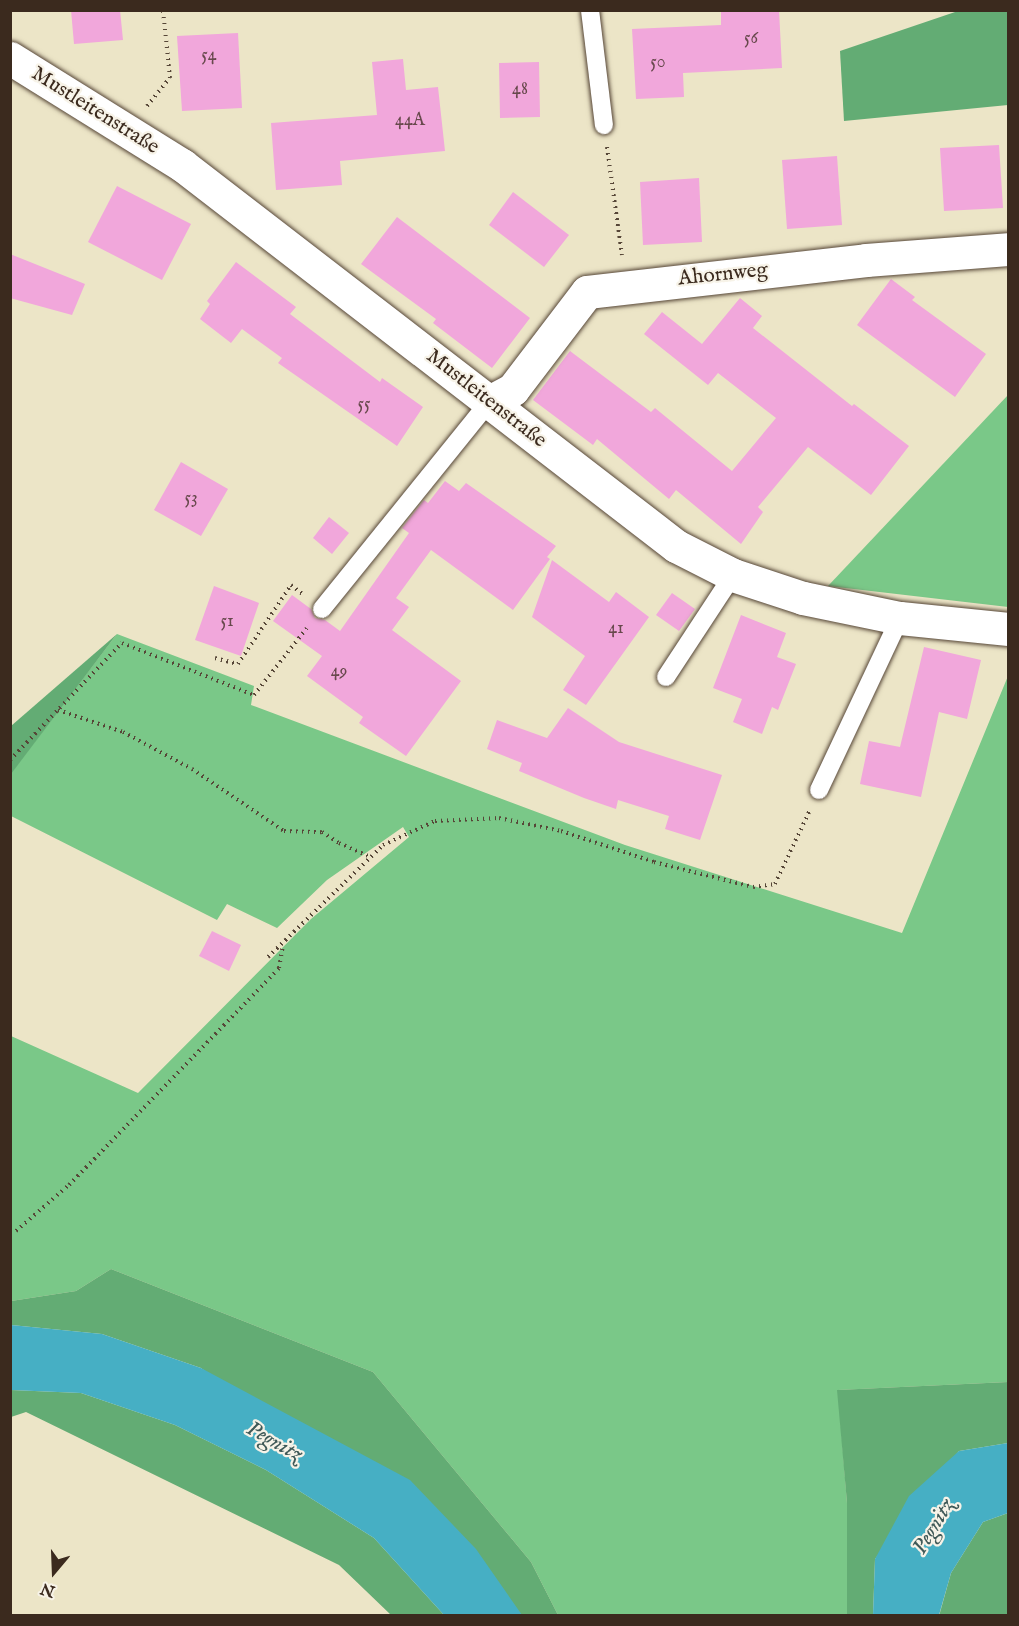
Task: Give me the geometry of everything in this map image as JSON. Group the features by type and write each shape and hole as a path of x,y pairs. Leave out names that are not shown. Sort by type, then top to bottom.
{"street":[{"name":"Mustleitenstraße","path":"10,58 182,165 676,546 733,575 803,598 900,618 1008,629"},
{"name":"Ahornweg","path":"489,402 513,389 587,292 866,260 1008,249"}],"lane":[{"path":"590,10 604,125"},
{"path":"322,609 489,402"},
{"path":"666,677 733,575"},
{"path":"819,790 900,618"}],"path":[{"path":"145,108 170,78 163,10"},
{"path":"604,125 626,286"},
{"path":"10,760 122,643 254,695 322,609 291,585 238,664 215,658"},
{"path":"58,710 133,737 192,769 284,831 322,831 339,843 370,857"},
{"path":"268,957 382,845 435,821 499,818 561,831 654,862 753,887 775,884 819,790"},
{"path":"10,1231 16,1231 69,1185 279,968 283,944"}],"green space":[{"path":"958,11 1008,11 1008,105 844,121 840,51"},
{"path":"1008,395 1008,607 828,586"},
{"path":"117,634 254,686 251,705 625,845 902,933 1008,676 1008,1382 838,1390 847,1503 847,1615 558,1615 531,1562 373,1372 111,1269 76,1291 11,1301 11,1036 138,1093 311,919 409,837 403,827 327,880 277,928 227,904 217,920 11,816 10,774"},
{"path":"117,634 11,774 11,726"},
{"path":"111,1269 373,1372 531,1562 558,1615 522,1615 201,1368 102,1334 11,1325 11,1301 76,1291"},
{"path":"1008,1382 1008,1443 959,1451 875,1559 873,1615 847,1615 847,1503 837,1390"},
{"path":"11,1390 81,1393 175,1425 266,1470 374,1538 444,1615 391,1615 339,1565 26,1412 11,1417"},
{"path":"1008,1513 1008,1615 939,1616 951,1573 983,1522"}],"water":[{"name":"Pegnitz","path":"11,1325 102,1334 201,1368 410,1480 476,1549 522,1615 444,1615 374,1538 266,1470 175,1425 81,1393 11,1390"},
{"name":"Pegnitz","path":"1008,1443 1008,1513 983,1522 951,1573 939,1615 873,1615 875,1559 909,1496 959,1451"}],"building":[{"path":"71,10 120,10 123,40 74,44"},
{"path":"721,10 779,10 782,68 683,73 684,97 636,99 632,29 721,25"},
{"path":"238,33 242,108 182,111 177,36"},
{"path":"403,59 406,90 438,87 445,151 340,161 342,185 276,190 271,123 377,115 372,62"},
{"path":"539,62 540,117 500,118 499,63"},
{"path":"999,145 1003,208 944,211 940,148"},
{"path":"837,156 842,225 787,229 782,160"},
{"path":"699,178 702,242 643,245 640,182"},
{"path":"117,186 191,224 162,280 88,242"},
{"path":"513,192 569,235 544,267 489,225"},
{"path":"397,217 530,318 492,368 433,323 436,319 361,264"},
{"path":"10,254 85,284 72,315 10,298"},
{"path":"236,262 296,307 290,314 380,382 382,378 423,407 397,446 278,363 282,358 242,329 231,343 200,319 210,304 207,301"},
{"path":"891,279 915,297 912,300 986,354 955,397 857,325"},
{"path":"740,298 762,316 753,328 852,406 854,404 909,446 871,495 808,447 758,507 763,512 741,544 676,490 669,499 597,439 593,445 533,400 570,351 651,412 655,408 732,471 776,418 718,373 708,385 644,334 662,312 702,344"},
{"path":"181,462 228,489 201,536 154,510"},
{"path":"445,481 459,491 466,483 556,546 547,557 550,559 513,610 431,550 396,598 409,607 392,630 461,681 406,756 359,723 363,717 307,676 322,656 273,621 292,595 311,609 315,618 325,620 340,631 409,533 402,528 424,500 428,503"},
{"path":"329,517 349,533 332,554 313,538"},
{"path":"552,560 609,602 616,592 649,617 586,705 563,690 585,656 532,617"},
{"path":"214,586 259,603 241,656 195,640"},
{"path":"672,593 695,609 679,631 656,615"},
{"path":"741,615 786,633 777,657 796,664 778,710 772,707 762,734 733,722 742,699 713,688"},
{"path":"924,647 981,660 967,719 939,712 921,797 860,784 869,741 900,747"},
{"path":"568,708 619,742 722,775 700,840 665,829 669,816 618,800 616,809 584,798 519,771 522,763 487,749 497,720 547,738"},
{"path":"212,931 241,945 229,971 199,956"}]}
